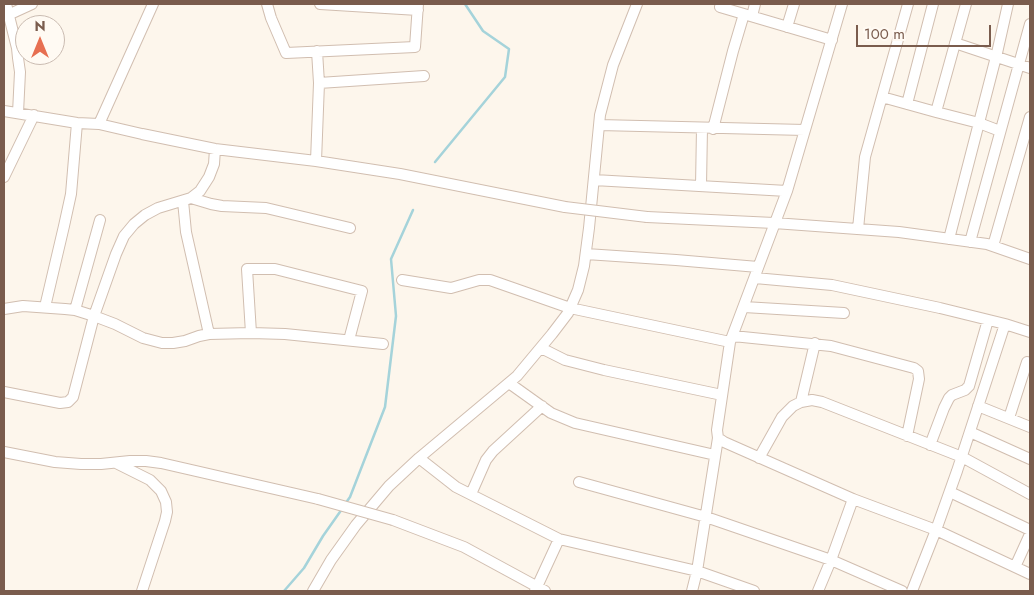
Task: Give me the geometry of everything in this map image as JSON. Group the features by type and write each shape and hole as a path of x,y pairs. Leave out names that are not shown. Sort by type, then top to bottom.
{"street":[{"path":"6,4 6,16 17,48 19,65 18,113"},
{"path":"6,16 32,4"},
{"path":"99,124 153,4"},
{"path":"267,4 286,53 415,47 418,7 320,4"},
{"path":"314,591 356,525 389,486 419,458 517,376 568,313 578,290 586,254 600,115 613,65 637,4"},
{"path":"713,129 733,52 748,15 755,4"},
{"path":"787,27 794,4"},
{"path":"692,591 706,517 718,438 717,430 722,395 732,339 787,191 842,4"},
{"path":"858,229 865,157 908,4"},
{"path":"907,104 933,4"},
{"path":"936,112 966,4"},
{"path":"948,239 1008,4"},
{"path":"720,7 832,40"},
{"path":"970,242 1030,24"},
{"path":"955,43 1030,68"},
{"path":"316,161 317,52"},
{"path":"318,83 424,76"},
{"path":"882,97 979,123 1000,131"},
{"path":"4,111 77,123 99,124 215,149 316,161 400,174 565,207 647,217 774,223 899,232 993,246 1029,259 1030,248"},
{"path":"4,177 34,115"},
{"path":"993,246 1030,117"},
{"path":"45,307 71,194 77,123"},
{"path":"599,126 805,130"},
{"path":"701,186 702,128"},
{"path":"4,392 60,403 68,402 73,397 94,316 124,236 145,215 158,208 187,200 200,191 210,177 214,164 215,149"},
{"path":"594,180 787,191"},
{"path":"187,200 222,206 266,208 350,228"},
{"path":"187,200 186,232 210,334"},
{"path":"75,310 100,220"},
{"path":"586,254 676,260 832,285 940,308 1030,332"},
{"path":"251,334 247,269 275,269 362,291 349,340"},
{"path":"402,280 451,288 479,280 490,280 570,308 732,339 815,343 914,368 918,371 919,379 907,436"},
{"path":"4,309 22,306 75,310 115,324 143,338 162,344 179,342 210,334 285,334 383,344"},
{"path":"744,307 844,313"},
{"path":"930,445 949,398 966,390 969,386 988,320"},
{"path":"912,591 962,458 1005,324"},
{"path":"801,402 815,343"},
{"path":"541,348 565,360 722,395"},
{"path":"1009,418 1027,362"},
{"path":"509,383 551,413 575,423 715,455"},
{"path":"759,458 782,417 793,406 812,400 822,402 962,458 1030,494"},
{"path":"471,494 486,460 493,451 542,406"},
{"path":"978,406 1030,427"},
{"path":"970,432 1030,459"},
{"path":"718,438 853,499 936,530 1030,574"},
{"path":"4,452 55,462 81,464 130,461 161,463 318,499 393,520 464,547 539,590 559,539"},
{"path":"419,458 456,487 559,539 697,571 754,591"},
{"path":"115,462 150,480 161,491 166,502 167,512 165,521 142,591"},
{"path":"579,482 706,517 831,560 902,591"},
{"path":"950,492 1030,530"},
{"path":"818,591 853,499"},
{"path":"1015,567 1030,534"}],"waterway":[{"path":"435,162 505,77 509,49 483,31 465,4"},
{"path":"345,504 350,497 385,407 396,316 391,259 413,210"},
{"path":"284,591 304,568 342,509"}]}
